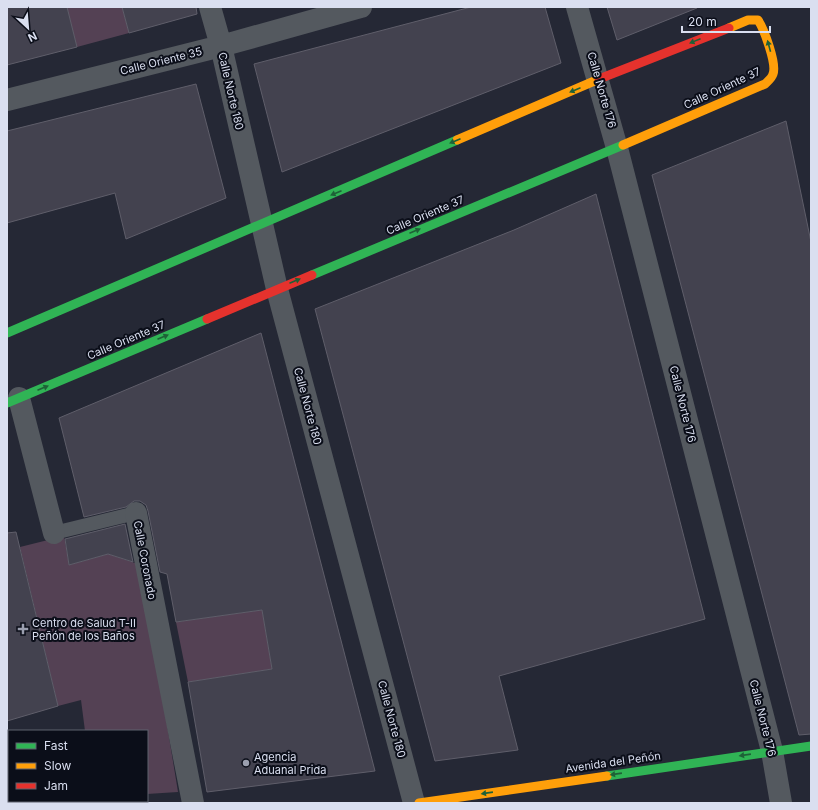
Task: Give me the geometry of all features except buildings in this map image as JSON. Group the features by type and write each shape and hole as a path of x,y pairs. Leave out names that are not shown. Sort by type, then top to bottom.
{"street":[{"name":"Calle Norte 180","path":"210,7 221,46 276,289 414,803"},
{"name":"Calle Oriente 35","path":"7,100 221,46 361,7"},
{"name":"Calle Norte 176","path":"577,7 618,148 772,751 781,803"},
{"name":"Calle Oriente 37","path":"7,333 599,79 753,19 762,23 773,61 773,75 765,84 618,148 276,289 13,400"},
{"name":"Calle Coronado","path":"13,400 54,533"},
{"name":"Calle Coronado","path":"136,513 193,803"},
{"name":"Avenida del Peñón","path":"419,803 811,746"}],"lane":[{"name":"Calle Coronado","path":"54,533 136,513"}],"shaded area":[{"path":"67,7 122,7 129,33 77,47"},
{"path":"64,536 69,565 108,554 141,565 178,792 148,794 148,730 85,730 81,700 58,706 20,547"},
{"path":"262,610 272,669 188,682 176,622"}],"traffic: fast":[{"path":"7,333 457,140"},
{"path":"312,275 623,145"},
{"path":"7,403 207,319"},
{"path":"607,776 811,746"}],"traffic: slow":[{"path":"623,145 765,84 772,77 774,69 772,55 758,20 748,20 729,28"},
{"path":"457,140 599,79"},
{"path":"419,803 607,776"}],"traffic: jam":[{"path":"599,79 729,28"},
{"path":"207,319 312,275"}],"place":[{"name":"Centro de Salud T-II Peñón de los Baños","path":"23,629"},
{"name":"Agencia Aduanal Prida","path":"246,763"}]}
